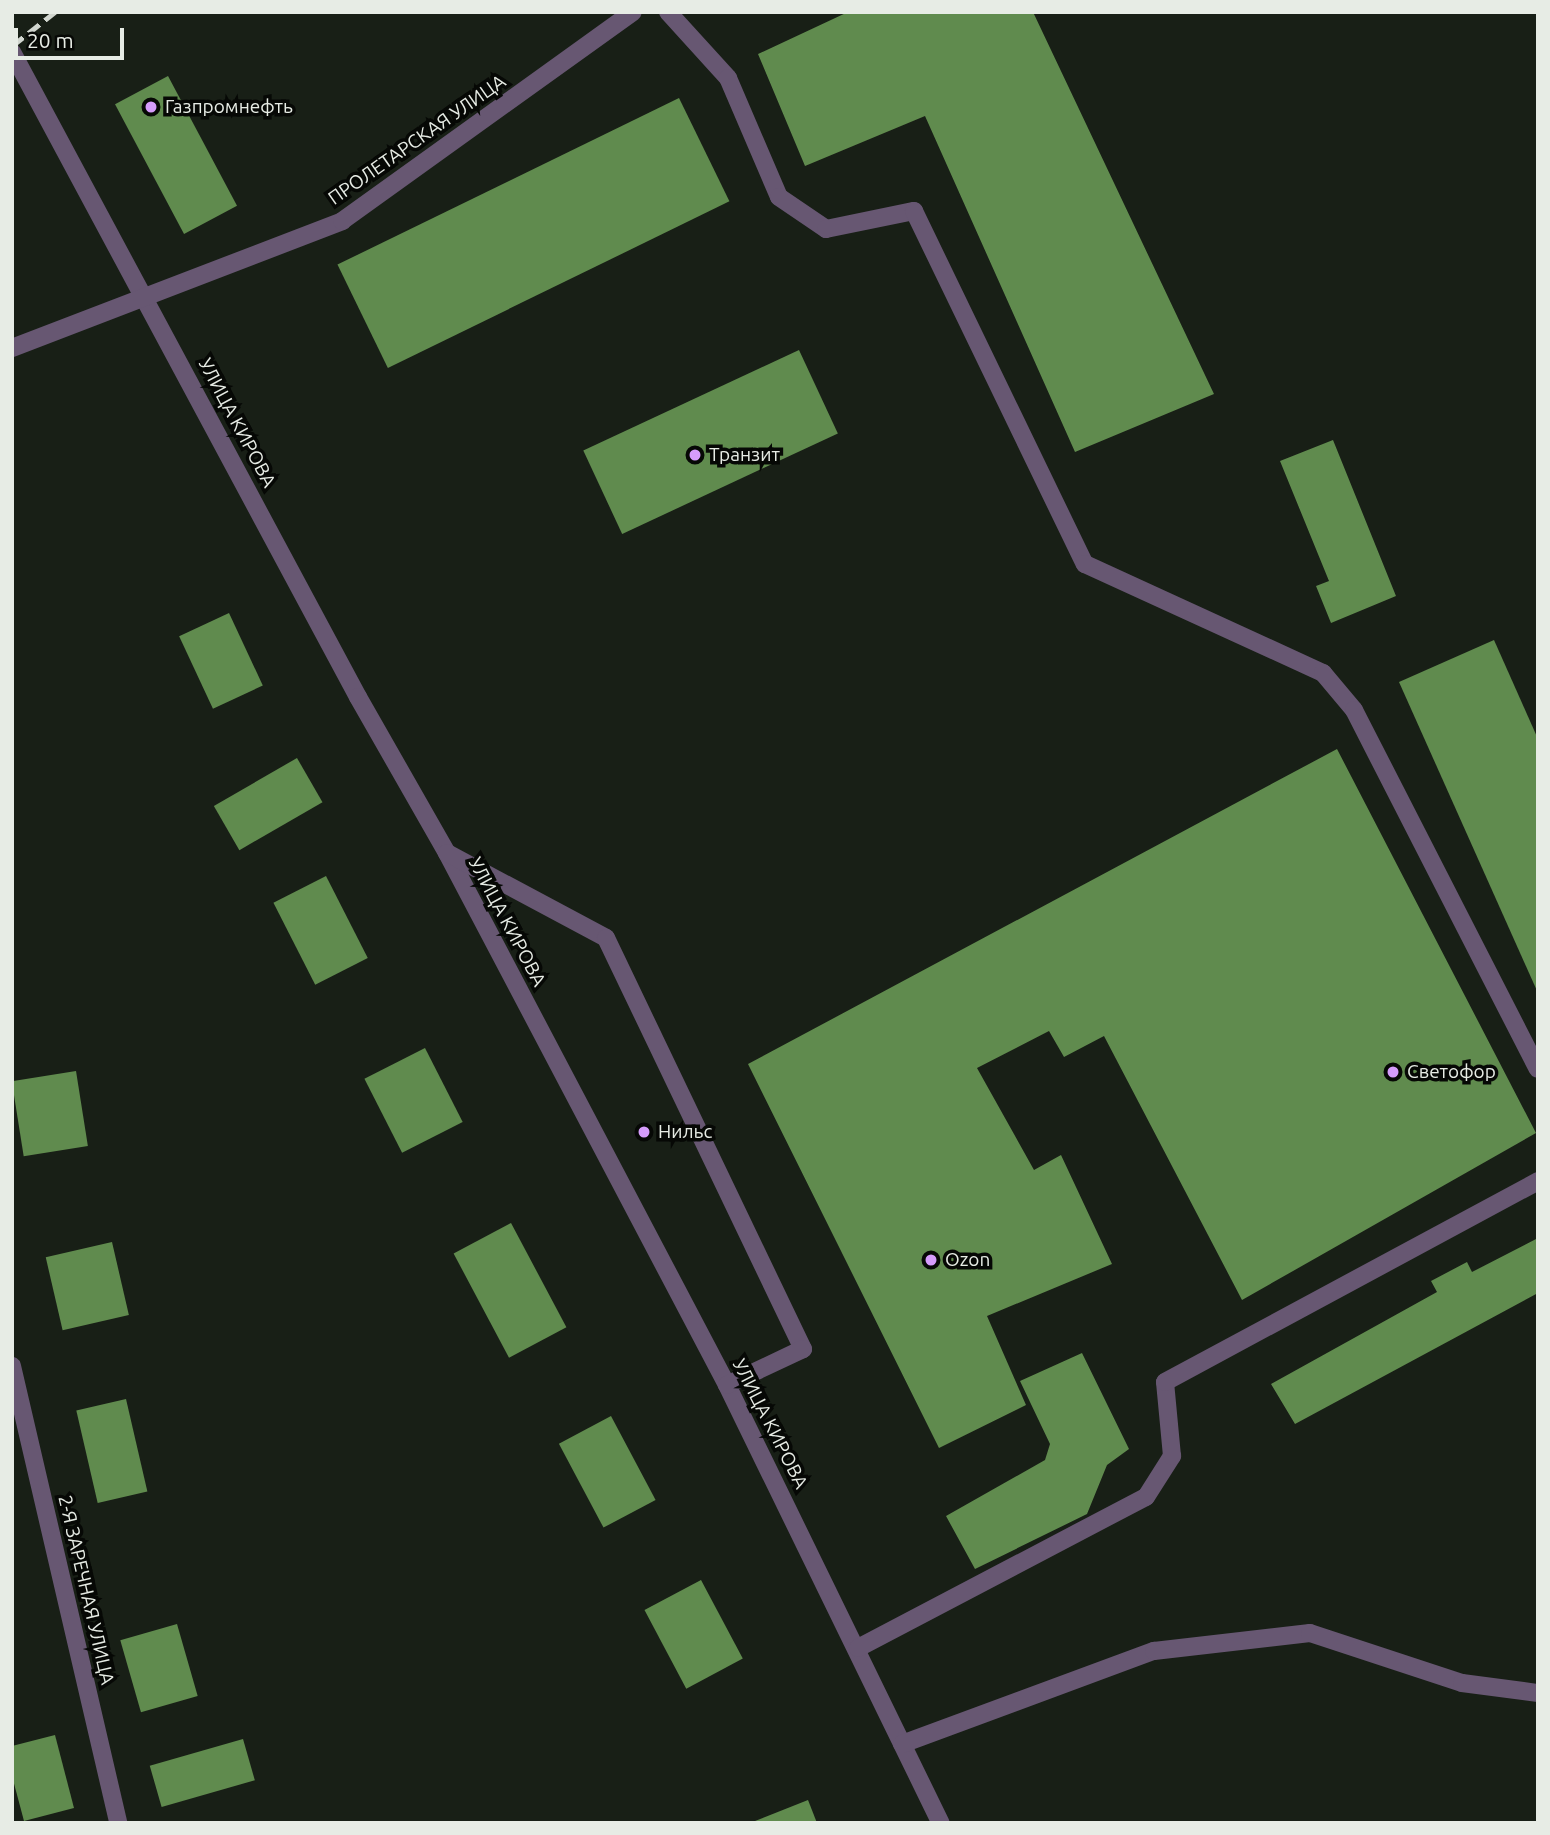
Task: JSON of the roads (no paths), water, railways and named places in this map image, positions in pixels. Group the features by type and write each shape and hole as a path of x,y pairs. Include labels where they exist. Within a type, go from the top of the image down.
{"street":[{"name":"ПРОЛЕТАРСКАЯ УЛИЦА","path":"12,348 342,220 633,12"},
{"path":"668,12 728,78 779,197 826,229 914,211 1085,564 1323,673 1331,682 1354,710 1538,1069"},
{"name":"УЛИЦА КИРОВА","path":"12,52 146,296 358,697 447,853 727,1385 858,1648 941,1823"},
{"path":"447,853 606,938 803,1349 727,1385"},
{"path":"858,1648 1146,1497 1172,1456 1165,1382 1538,1181"},
{"name":"2-Я ЗАРЕЧНАЯ УЛИЦА","path":"12,1366 118,1823"},
{"path":"902,1744 1154,1651 1310,1633 1462,1683 1538,1693"}],"railway":[{"path":"12,46 55,12"}],"place":[{"name":"Газпромнефть","path":"151,107"},
{"name":"Транзит","path":"695,455"},
{"name":"Светофор","path":"1393,1072"},
{"name":"Нильс","path":"644,1132"},
{"name":"Ozon","path":"931,1260"}]}
